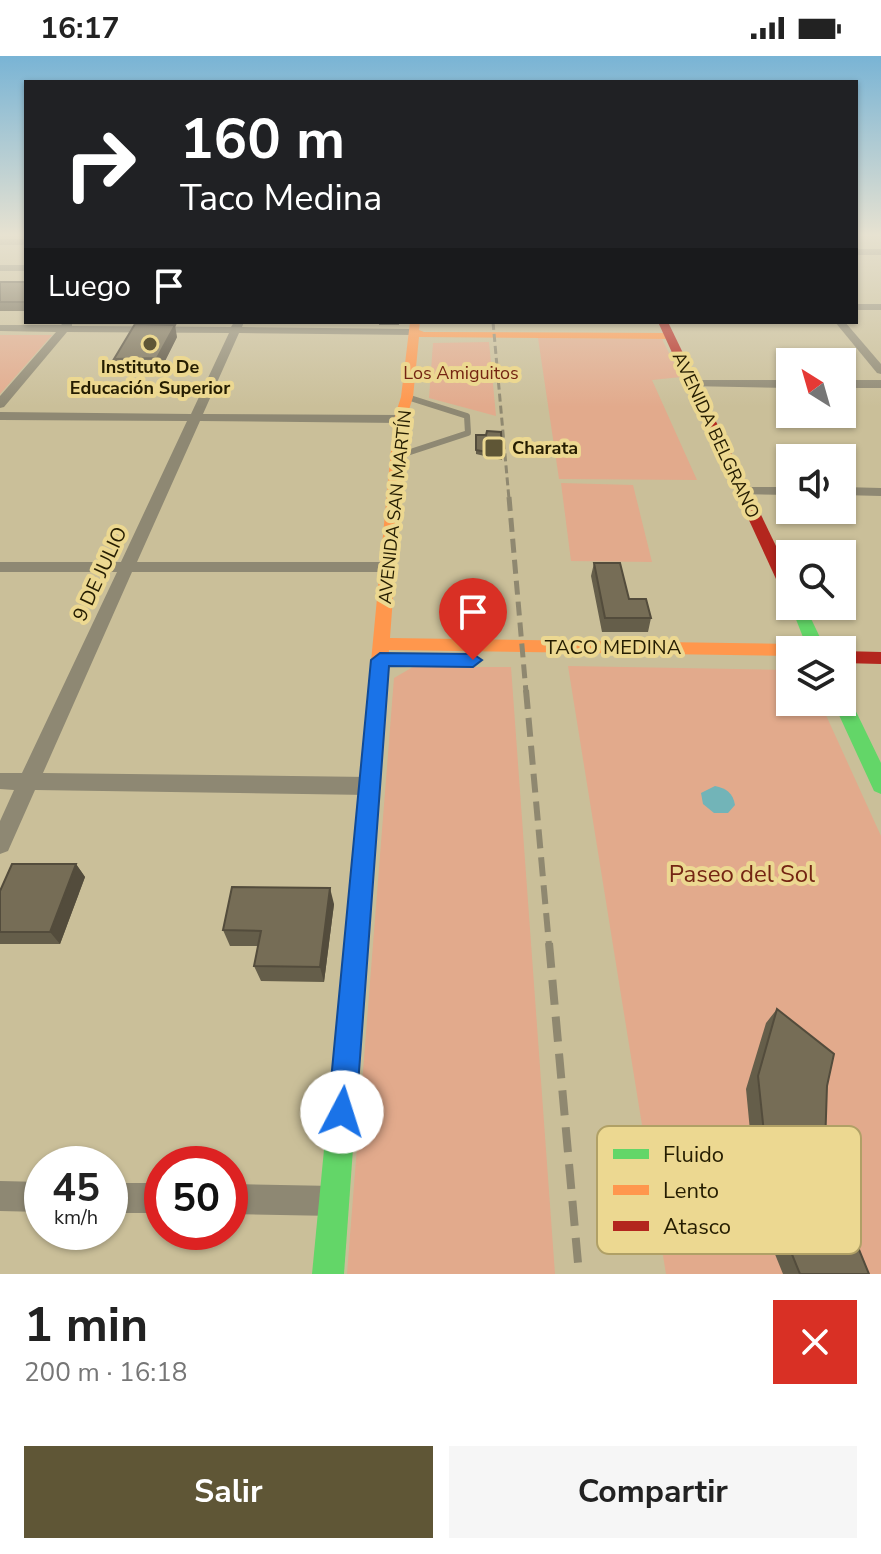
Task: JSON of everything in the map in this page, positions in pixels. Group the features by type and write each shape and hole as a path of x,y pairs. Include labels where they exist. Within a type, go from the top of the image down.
{"main road":[{"path":"415,327 423,335 666,329"},
{"name":"AVENIDA SAN MARTÍN","path":"328,1274 400,419 407,397 415,327"},
{"name":"AVENIDA BELGRANO","path":"666,329 776,563"},
{"name":"TACO MEDINA","path":"381,652 776,650"},
{"name":"TACO MEDINA","path":"381,652 776,664"},
{"path":"856,657 881,658"},
{"path":"849,716 881,785"}],"street":[{"path":"858,307 881,307"},
{"path":"842,324 881,371"},
{"path":"0,404 66,325"},
{"path":"0,328 66,325 415,327"},
{"name":"9 DE JULIO","path":"0,844 237,326"},
{"path":"692,384 776,384"},
{"path":"856,384 881,384"},
{"path":"0,416 400,419"},
{"path":"742,491 776,491"},
{"path":"856,491 881,492"},
{"path":"0,567 387,567"},
{"path":"0,781 369,786"},
{"path":"0,1196 24,1197"},
{"path":"248,1199 334,1201"}],"lane":[{"path":"398,456 468,433 467,416 407,397"}],"green space":[{"path":"0,335 52,335 0,394"},
{"path":"538,338 662,339 681,377 652,380 697,480 559,479"},
{"name":"Los Amiguitos","path":"489,342 496,416 429,398 433,343"},
{"path":"561,483 633,485 652,562 571,561"},
{"name":"Paseo del Sol","path":"568,666 776,670 776,716 826,716 881,836 881,1274 666,1274 663,1254 861,1254 861,1126 642,1126"},
{"path":"413,667 511,667 555,1274 347,1274 394,678"}],"water":[{"path":"715,786 733,797 735,805 728,813 714,813 703,804 701,793"}],"building":[{"path":"0,293 24,293 24,302 0,302"},
{"path":"135,324 175,325 157,358 114,359"},
{"path":"487,431 501,432 502,455 476,450 476,435 486,435"},
{"path":"594,563 620,563 629,599 646,599 651,618 605,618"},
{"path":"12,864 76,864 50,932 0,932 0,891"},
{"path":"232,887 330,888 320,967 254,966 261,931 223,930"},
{"path":"777,1009 834,1054 827,1086 826,1126 763,1126 758,1076"},
{"path":"792,1254 861,1254 869,1274 800,1274"}],"railway":[{"path":"493,324 509,499"},
{"path":"509,497 526,692"},
{"path":"526,690 549,945"},
{"path":"549,943 579,1274"}],"traffic: fast":[{"path":"803,620 811,636"},
{"path":"328,1274 376,704"},
{"path":"849,716 881,785"}],"traffic: slow":[{"path":"376,704 400,419 407,397 415,324"},
{"path":"415,332 423,335 669,336"},
{"path":"382,644 776,650"}],"traffic: jam":[{"path":"664,324 776,562"},
{"path":"856,657 881,658"}],"place":[{"name":"Instituto De Educación Superior","path":"150,344"},
{"name":"Charata","path":"494,448"}],"route":[{"path":"342,1112 380,660 473,660"}]}
